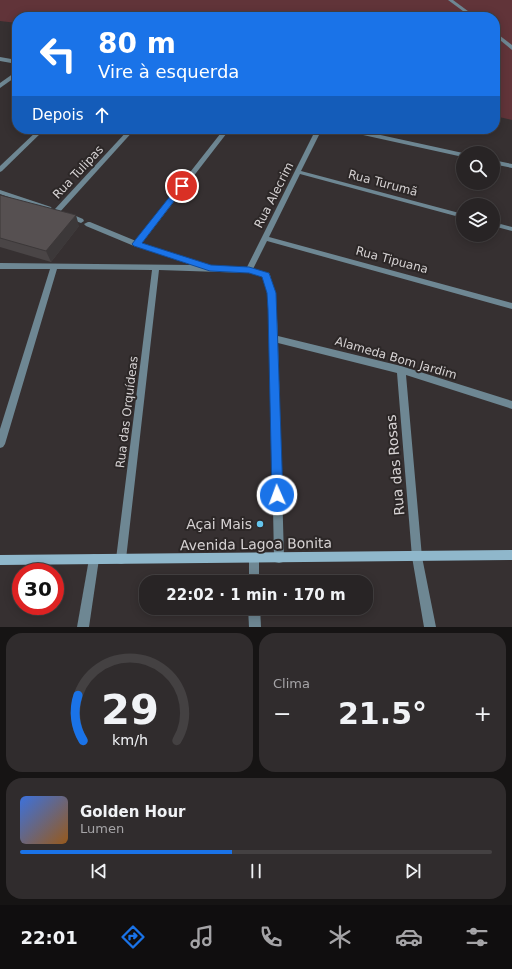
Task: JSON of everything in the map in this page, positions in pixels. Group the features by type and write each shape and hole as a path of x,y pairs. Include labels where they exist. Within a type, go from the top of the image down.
{"main road":[{"name":"Avenida Lagoa Bonita","path":"0,560 512,556"}],"street":[{"path":"450,0 467,12"},
{"path":"500,37 512,48"},
{"path":"0,59 12,61"},
{"path":"0,86 12,77"},
{"path":"0,170 37,134"},
{"name":"Rua Tulipas","path":"57,211 127,134"},
{"path":"137,244 223,134"},
{"name":"Rua Alecrim","path":"249,270 317,134"},
{"path":"368,134 456,153"},
{"path":"500,163 512,166"},
{"name":"Rua Turumã","path":"298,172 456,214"},
{"path":"0,192 57,211 137,244 210,268"},
{"path":"500,226 512,229"},
{"name":"Rua Tipuana","path":"265,238 512,306"},
{"path":"0,266 210,268 249,270 266,275 272,293 279,558"},
{"path":"0,444 54,267"},
{"name":"Rua das Orquídeas","path":"121,559 156,268"},
{"name":"Alameda Bom Jardim","path":"273,338 401,370 512,405"},
{"name":"Rua das Rosas","path":"401,370 417,557 430,627"},
{"path":"254,558 254,575"},
{"path":"83,627 94,559"},
{"path":"254,615 255,627"}],"shaded area":[{"path":"0,0 512,0 512,120 500,117 500,12 12,12 12,22 0,21"}],"building":[{"path":"0,195 76,215 46,251 0,238"}],"place":[{"name":"Açai Mais","path":"260,524"}],"route":[{"path":"182,186 137,244 210,268 249,270 266,275 272,293 277,495"}]}
